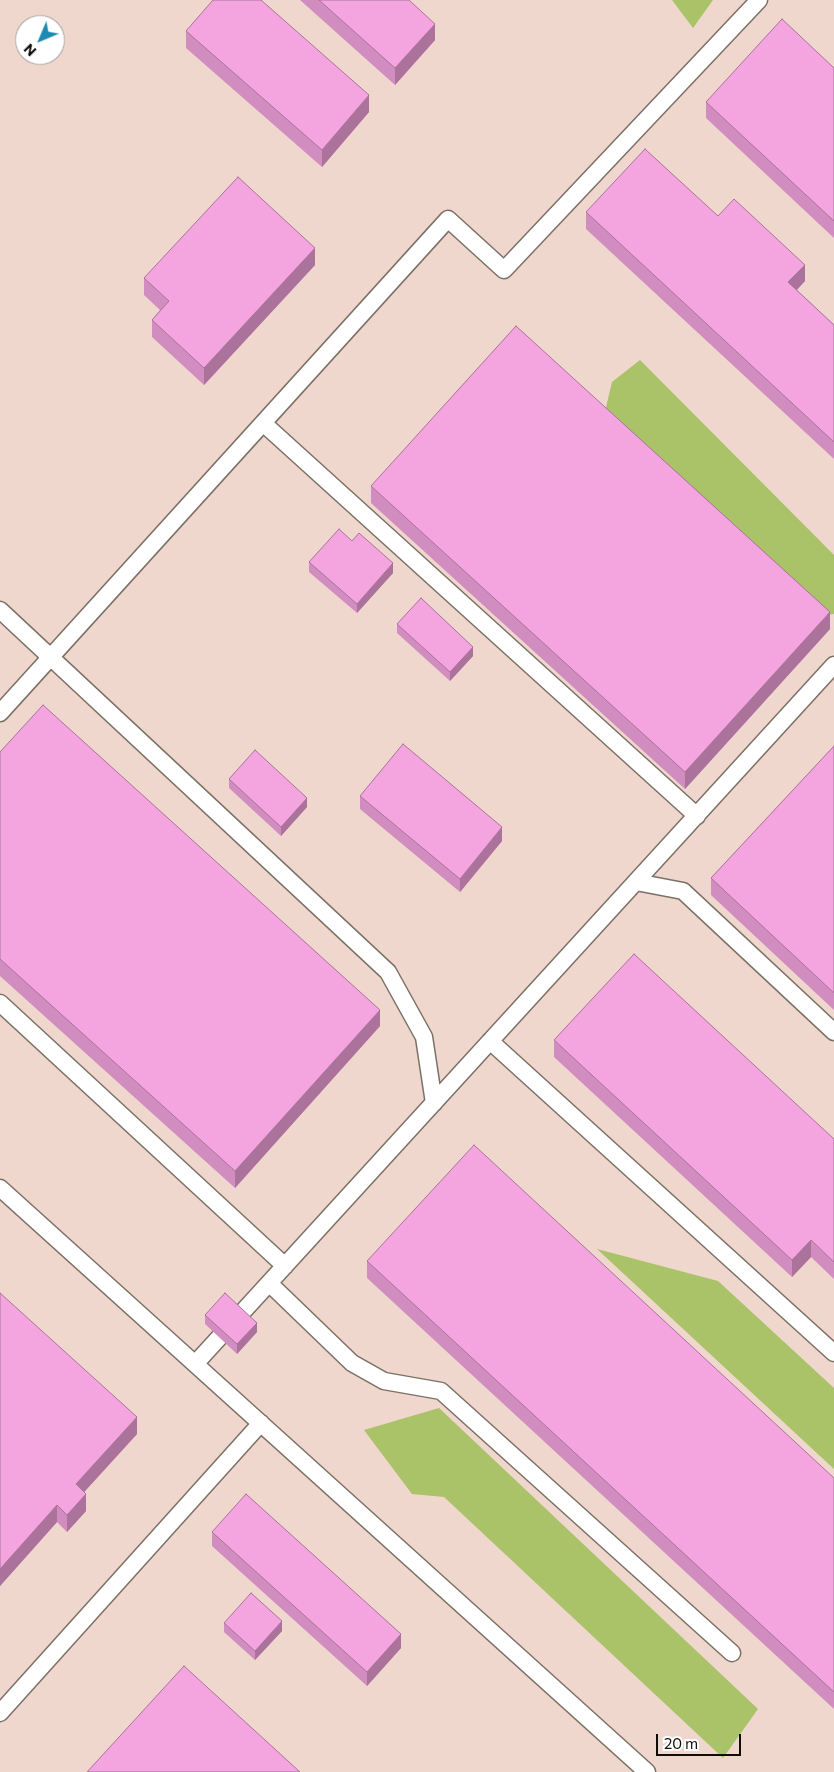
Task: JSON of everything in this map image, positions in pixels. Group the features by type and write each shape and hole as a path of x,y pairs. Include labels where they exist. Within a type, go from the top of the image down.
{"lane":[{"path":"0,713 448,219 504,270 758,0"},
{"path":"263,423 697,816"},
{"path":"0,610 388,972 424,1037 434,1103"},
{"path":"195,1364 834,665"},
{"path":"636,882 682,890 834,1032"},
{"path":"0,1003 285,1266"},
{"path":"490,1041 834,1353"},
{"path":"0,1188 647,1772"},
{"path":"269,1283 352,1363 384,1381 441,1391 732,1653"},
{"path":"0,1713 261,1423"}],"shaded area":[{"path":"0,0 834,0 834,1772 0,1772"}],"green space":[{"path":"672,0 713,0 693,28"},
{"path":"640,360 834,555 834,614 818,616 603,420 612,382"},
{"path":"597,1249 718,1281 834,1388 834,1469"},
{"path":"439,1408 758,1709 723,1758 444,1497 412,1494 364,1430"}],"building":[{"path":"213,0 261,0 369,95 322,150 186,31"},
{"path":"319,0 409,0 435,24 395,68"},
{"path":"782,19 834,68 834,221 706,102"},
{"path":"645,149 718,216 734,199 805,265 788,282 834,325 834,442 586,212"},
{"path":"238,177 315,248 204,368 152,320 169,301 144,278"},
{"path":"516,326 830,612 685,772 371,486"},
{"path":"339,529 352,541 359,533 393,563 357,604 309,562"},
{"path":"421,598 473,647 450,672 397,624"},
{"path":"43,705 380,1010 235,1171 0,959 0,752"},
{"path":"403,744 502,827 460,879 360,796"},
{"path":"834,746 834,993 711,878"},
{"path":"255,750 307,798 281,827 229,779"},
{"path":"634,954 834,1139 834,1262 811,1240 792,1260 554,1040"},
{"path":"474,1145 834,1478 834,1692 367,1261"},
{"path":"0,1293 137,1417 76,1484 86,1494 67,1515 57,1505 0,1569"},
{"path":"225,1293 257,1323 237,1344 205,1315"},
{"path":"246,1494 401,1634 367,1672 212,1532"},
{"path":"251,1593 282,1621 255,1651 224,1623"},
{"path":"184,1666 300,1772 87,1772"}]}
